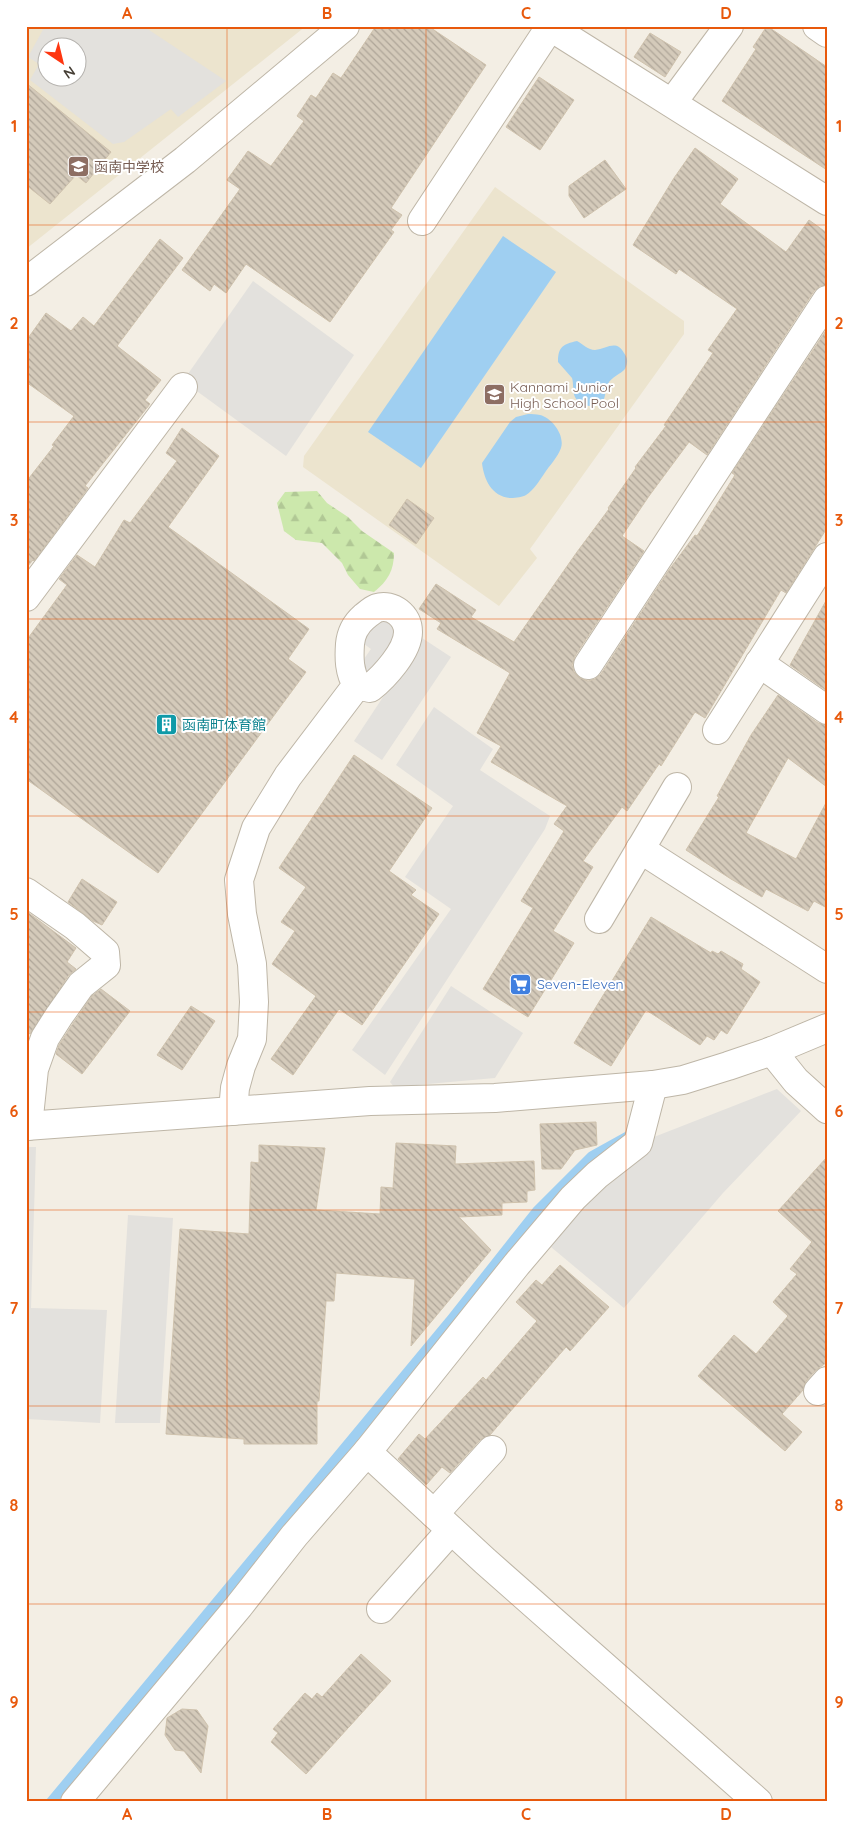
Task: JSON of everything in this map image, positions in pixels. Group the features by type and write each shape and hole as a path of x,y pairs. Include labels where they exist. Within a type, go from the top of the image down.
{"street":[{"path":"26,282 185,160 345,26"},
{"path":"672,103 729,26"},
{"path":"817,26 827,33"},
{"path":"422,221 549,27 827,201"},
{"path":"588,665 827,300"},
{"path":"26,597 183,387"},
{"path":"717,730 827,557"},
{"path":"759,663 827,710"},
{"path":"233,1110 235,1088 252,1038 254,1002 252,964 242,914 239,880 256,828 288,776 356,685"},
{"path":"599,919 677,787"},
{"path":"640,849 827,969"},
{"path":"26,892 75,926 105,952 106,965 81,985 45,1038 34,1069 27,1126 233,1110 370,1102 496,1098 653,1085 683,1080 772,1051 827,1028"},
{"path":"772,1051 796,1081 827,1109"},
{"path":"75,1802 239,1606 294,1536 367,1452 517,1264 573,1198 597,1175 638,1143 653,1085"},
{"path":"381,1609 492,1450"},
{"path":"367,1452 758,1802"}],"shaded area":[{"name":"函南中学校","path":"26,26 306,26 26,249"},
{"path":"45,26 143,26 226,81 178,117 171,109 124,142 113,144 40,88 88,88 88,38 38,38"},
{"path":"38,39 38,63 28,57"},
{"path":"38,66 38,86 30,80"},
{"name":"Kannami Junior High School Pool","path":"495,187 684,321 684,334 530,549 537,558 499,606 303,467 304,456"},
{"path":"253,281 354,355 286,456 183,381"},
{"path":"378,616 401,632 371,675 359,666 371,649 360,641"},
{"path":"422,638 451,657 382,760 354,741"},
{"path":"434,707 493,749 480,770 550,816 545,829 385,1075 352,1050 451,909 405,877 453,806 396,765"},
{"path":"451,986 523,1033 495,1078 394,1087 390,1082"},
{"path":"777,1089 801,1111 723,1193 624,1308 545,1242 577,1202 654,1137"},
{"path":"26,1147 36,1147 31,1308 107,1310 100,1423 26,1419"},
{"path":"128,1215 173,1218 160,1423 115,1423"}],"green space":[{"path":"317,491 327,503 348,517 362,531 394,553 393,565 389,575 374,592 360,589 348,575 342,563 322,543 296,540 284,531 277,503 285,492"}],"water":[{"path":"503,236 556,272 421,468 368,432"},
{"path":"577,341 592,350 618,346 627,359 625,369 611,379 604,399 593,406 577,401 574,395 572,378 558,362 562,347"},
{"path":"528,414 540,415 553,423 561,438 561,448 556,458 529,493 519,497 504,497 490,487 482,463 510,422 516,417"}],"building":[{"path":"376,26 428,26 486,65 391,208 402,215 391,230 394,232 330,322 246,264 226,293 214,284 210,291 182,270 240,189 227,180 248,151 271,166 304,121 297,116 311,95 316,98 333,73 341,78"},
{"path":"767,26 827,67 827,170 722,101 756,49 753,47"},
{"path":"650,33 681,52 665,77 634,57"},
{"path":"539,77 574,100 540,150 506,127"},
{"path":"26,83 111,152 86,183 76,175 50,204 26,185"},
{"path":"695,148 738,179 720,204 786,252 809,220 827,233 827,285 820,286 814,291 707,455 689,442 622,536 644,551 575,656 572,665 574,672 580,678 588,681 595,679 601,674 669,570 695,535 697,536 735,475 732,473 827,329 827,528 786,593 781,590 705,718 695,712 661,766 659,764 627,811 622,807 583,861 593,867 553,931 574,943 528,1017 483,989 533,908 521,901 564,831 554,824 567,806 491,762 501,746 477,733 510,673 437,629 441,623 419,609 436,584 476,610 471,617 514,642 609,509 635,467 666,426 664,425 713,353 708,350 737,309 679,269 676,274 633,245 674,178"},
{"path":"605,160 626,189 584,218 569,196 569,186"},
{"path":"160,239 183,258 117,346 161,380 145,400 150,404 85,486 88,488 34,561 26,568 26,482 74,416 26,382 26,341 46,313 71,331 83,317 94,326"},
{"name":"函南町体育館","path":"182,428 219,456 168,527 309,629 288,659 306,672 158,873 26,779 26,641 67,585 59,579 77,555 95,567 124,520 130,523 177,461 166,453"},
{"path":"407,499 434,518 416,544 389,525"},
{"path":"827,599 827,691 790,665"},
{"path":"778,695 818,723 827,725 827,787 788,758 746,833 796,859 827,801 827,908 814,901 808,911 766,889 762,897 686,850 719,797 717,796 751,735"},
{"path":"354,755 432,808 389,871 416,890 411,895 439,914 362,1025 339,1009 293,1075 271,1059 316,996 272,964 295,931 281,922 306,887 279,868"},
{"path":"82,879 117,902 102,925 93,921 68,902"},
{"path":"26,911 76,948 67,962 76,969 68,976 30,1034 26,1031"},
{"path":"651,917 711,953 712,951 718,954 721,951 743,964 741,969 760,982 727,1034 721,1030 714,1040 707,1036 700,1045 646,1010 611,1066 574,1043"},
{"path":"101,989 130,1011 82,1074 56,1054 59,1045 92,996"},
{"path":"191,1006 215,1021 182,1070 157,1055"},
{"path":"596,1122 597,1145 575,1150 561,1169 542,1169 540,1124"},
{"path":"396,1143 456,1146 455,1164 534,1161 535,1190 527,1191 527,1202 502,1203 502,1215 459,1217 491,1250 411,1346 415,1279 336,1273 334,1301 326,1301 319,1401 317,1401 317,1444 244,1444 244,1439 166,1434 180,1229 249,1234 251,1162 259,1163 259,1145 325,1148 316,1210 380,1214 381,1187 393,1188"},
{"path":"827,1157 827,1362 806,1381 803,1390 782,1414 802,1432 785,1451 698,1376 734,1335 756,1354 788,1316 773,1302 797,1274 790,1269 812,1242 778,1211"},
{"path":"560,1265 609,1307 570,1351 566,1347 490,1435 480,1440 450,1473 442,1467 426,1485 398,1459 419,1434 425,1439 483,1377 486,1380 537,1321 516,1302 536,1280 542,1285"},
{"path":"361,1654 391,1681 306,1774 271,1742 278,1733 273,1729 305,1693 312,1699 317,1693 322,1697"},
{"path":"182,1709 197,1710 208,1726 201,1773 184,1751 175,1750 165,1735 167,1718"}],"waterway":[{"path":"51,1802 450,1321 537,1211 592,1156 628,1136"}],"place":[{"name":"函南中学校","path":"78,167"},
{"name":"Kannami Junior High School Pool","path":"494,395"},
{"name":"函南町体育館","path":"166,725"},
{"name":"Seven-Eleven","path":"521,984"}]}
